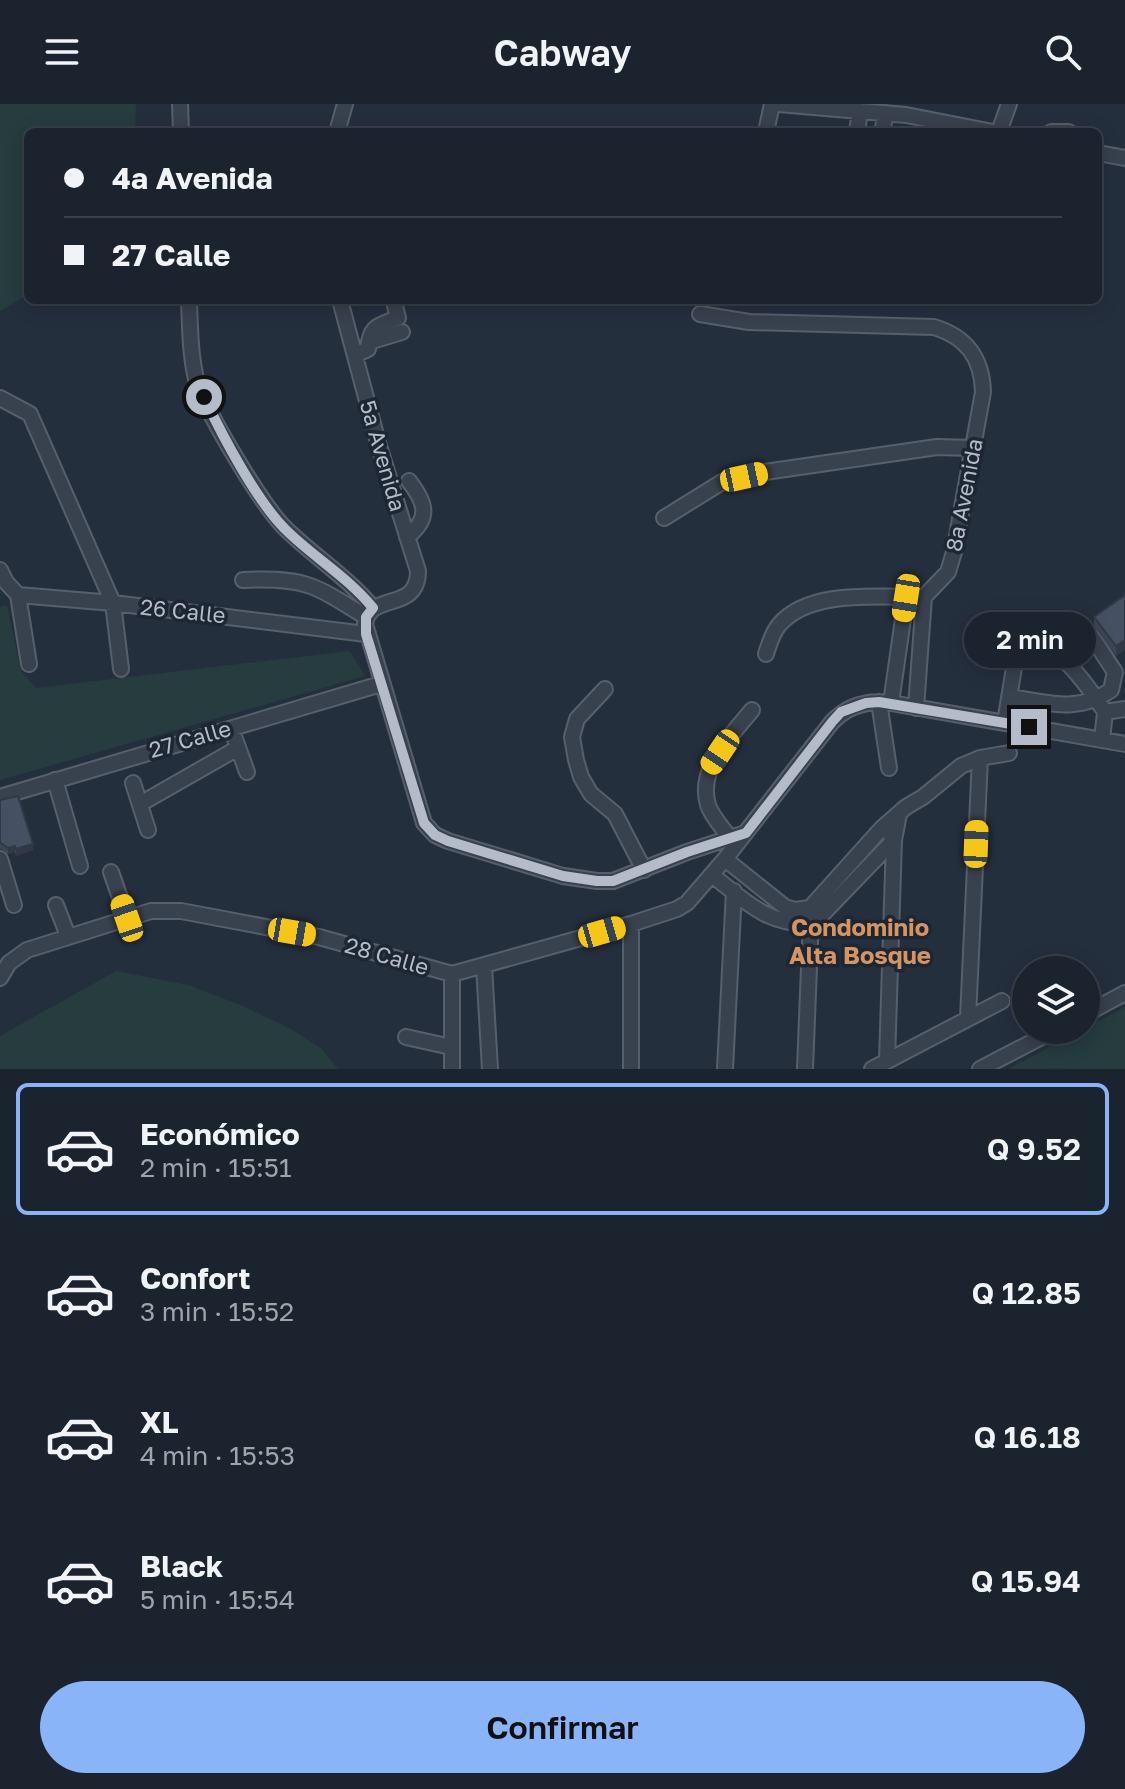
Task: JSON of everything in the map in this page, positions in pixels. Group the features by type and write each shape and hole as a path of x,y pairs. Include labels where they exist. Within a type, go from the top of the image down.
{"street":[{"path":"180,104 181,128"},
{"path":"338,128 345,104"},
{"path":"767,128 772,104"},
{"path":"779,104 886,113 928,126 949,128"},
{"path":"994,128 1009,104"},
{"path":"858,128 860,111"},
{"path":"883,128 886,113"},
{"path":"1102,154 1125,158"},
{"path":"189,304 197,382 260,496 287,531 360,593 369,612 366,634 424,823 435,835 563,876 613,881 746,833 841,712 866,703 885,702 1125,744"},
{"name":"5a Avenida","path":"341,304 379,446 418,569 418,582 410,594 369,612"},
{"name":"8a Avenida","path":"700,314 749,322 914,325 951,333 969,349 982,368 983,392 973,448 948,572 924,597"},
{"path":"355,355 368,349 368,336 376,327 399,324"},
{"path":"0,398 30,414 113,603 121,669"},
{"path":"664,518 722,482 765,472 937,447 973,448"},
{"path":"407,537 419,527 424,514 419,495 409,481"},
{"path":"3,576 18,595 29,664"},
{"path":"243,580 304,582 369,612"},
{"name":"26 Calle","path":"18,595 113,603 366,634"},
{"path":"766,654 776,627 786,618 820,603 851,597 924,597 916,708"},
{"path":"889,768 885,702 906,598"},
{"path":"1036,647 1060,628 1088,631 1115,672 1111,690 1101,706 1102,740"},
{"path":"1005,723 1016,655 1027,648 1055,651 1101,706"},
{"name":"27 Calle","path":"0,797 381,684"},
{"path":"605,689 577,719 572,737 576,760 591,794 606,804 619,821 644,870"},
{"path":"1010,697 1125,709"},
{"path":"729,837 708,805 706,787 710,767 752,710"},
{"path":"231,727 247,772"},
{"path":"140,804 238,748"},
{"path":"725,859 785,907 795,910 810,908 882,828 899,814 961,766 980,758 1009,753"},
{"path":"968,1018 980,758"},
{"path":"55,780 80,866"},
{"path":"133,783 148,830"},
{"path":"887,1061 894,840 899,814"},
{"path":"882,828 894,840"},
{"name":"28 Calle","path":"3,968 27,950 68,936 151,911 181,911 319,937 452,974 677,909 687,903 746,833"},
{"path":"812,925 894,840"},
{"path":"0,859 14,905"},
{"path":"111,872 127,918"},
{"path":"712,875 762,913 784,923 812,925"},
{"path":"725,1069 734,891"},
{"path":"56,905 68,936"},
{"path":"805,1069 812,925 810,908"},
{"path":"631,924 631,1069"},
{"path":"484,966 490,1069"},
{"path":"452,974 452,1069"},
{"path":"1100,1006 1125,993"},
{"path":"872,1069 1002,1001"},
{"path":"406,1037 451,1047"},
{"path":"980,1069 1028,1044"}],"green space":[{"path":"0,104 136,104 135,128 24,128 24,297 0,311"},
{"path":"7,605 21,671 36,688 350,651 365,676 0,780 0,607"},
{"path":"116,971 188,985 243,1006 291,1029 322,1049 338,1069 0,1069 0,1036"},
{"path":"1125,1007 1125,1069 1008,1069 1055,1044 1100,1044 1100,1020"}],"building":[{"path":"1125,595 1125,640 1116,646 1094,617"},
{"path":"18,796 33,844 16,849 15,846 8,848 0,843 0,800"}],"district":[{"name":"Condominio Alta Bosque","path":"860,942"}],"route":[{"path":"204,397 271,513 373,608 366,617 366,634 424,823 435,835 448,841 563,876 613,881 746,833 832,722 841,712 854,707 879,702 1029,727"}]}
